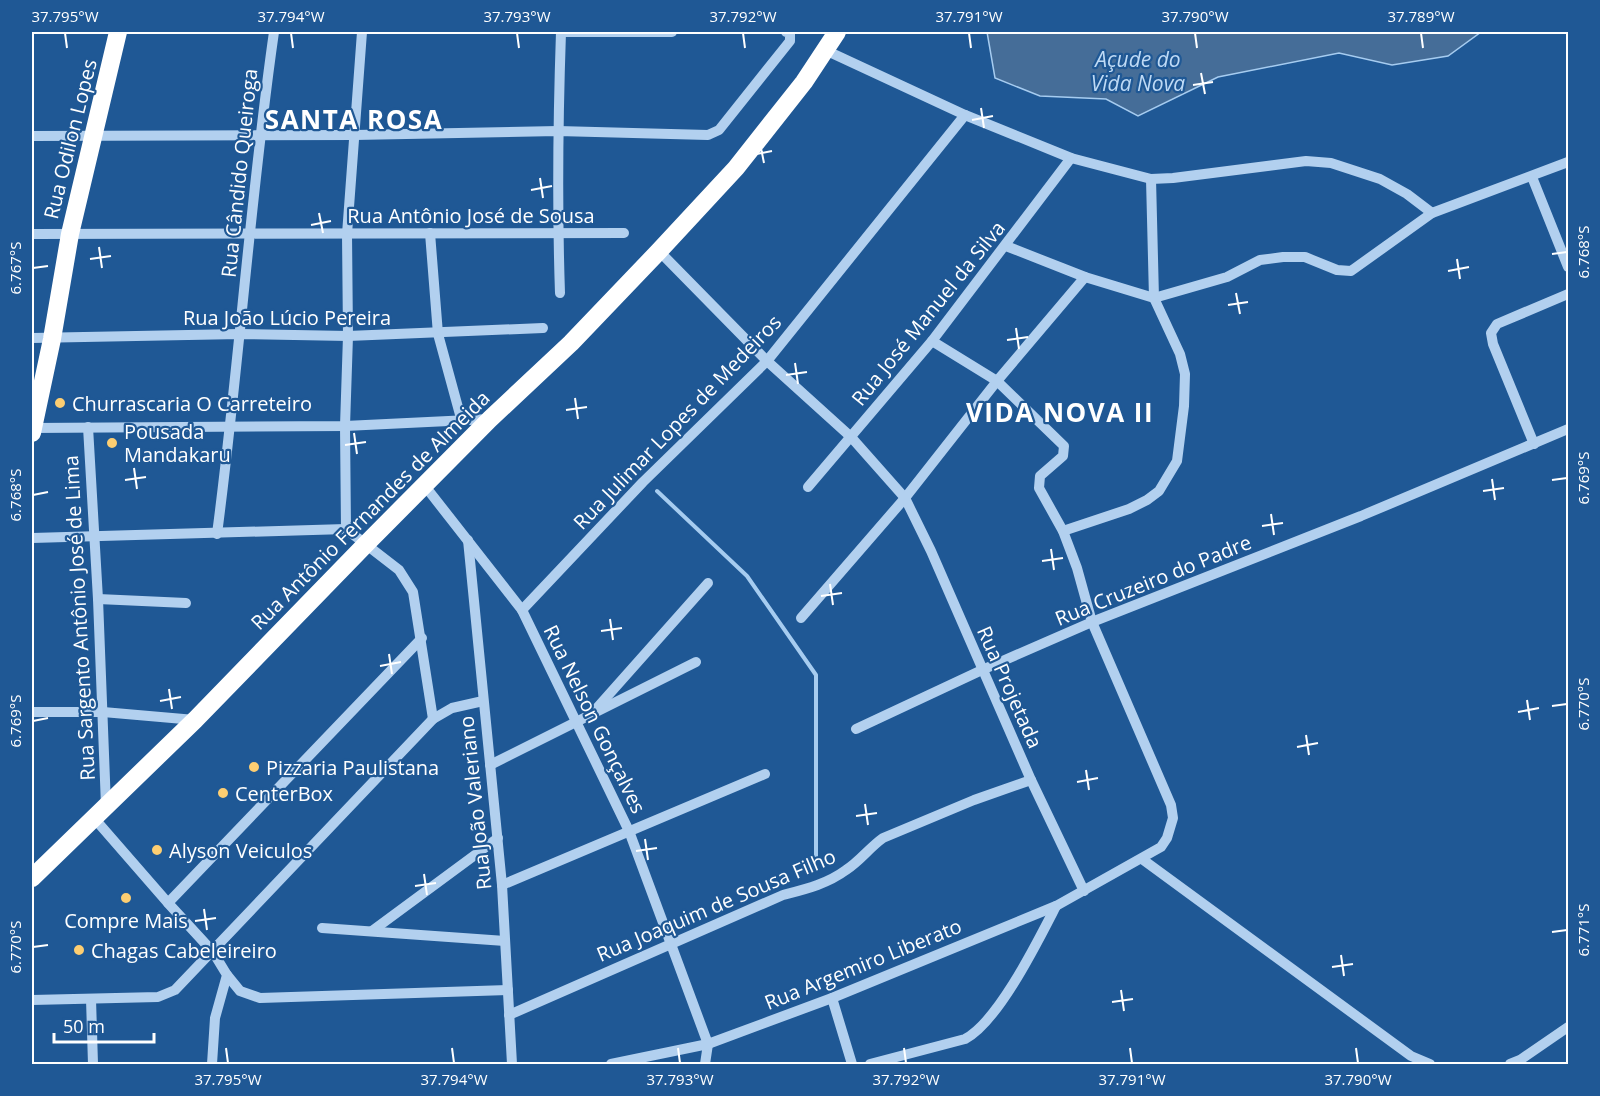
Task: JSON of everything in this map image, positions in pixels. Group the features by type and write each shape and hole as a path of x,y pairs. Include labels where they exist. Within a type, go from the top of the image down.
{"highway":[{"name":"Rua Odilon Lopes","path":"32,429 52,339 70,234 118,32"},
{"name":"Rua Antônio Fernandes de Almeida","path":"32,878 39,866 100,812 195,720 367,543 490,419 571,343 659,251 736,168 804,82 837,32"}],"street":[{"name":"Rua Cândido Queiroga","path":"217,534 231,425 259,136 274,32"},
{"path":"32,538 346,529 347,234 362,32"},
{"path":"560,293 558,131 561,32 672,32"},
{"path":"32,136 259,136 558,131 708,135 719,130 790,40 790,33 786,32"},
{"path":"825,50 965,115 1071,158 1151,179 1305,161 1330,163 1380,179 1407,194 1432,213"},
{"name":"Rua Julimar Lopes de Medeiros","path":"522,610 643,482 767,361 965,115"},
{"name":"Rua José Manuel da Silva","path":"808,487 932,341 1071,158"},
{"path":"1006,246 1085,277 1154,298 1227,277 1260,260 1305,257 1337,270 1351,271 1432,213 1569,162"},
{"path":"1532,177 1569,267"},
{"path":"1063,531 1129,509 1147,500 1159,491 1177,461 1184,406 1185,374 1180,354 1154,298 1151,179"},
{"path":"430,233 438,334 462,422"},
{"name":"Rua Antônio José de Sousa","path":"32,234 624,233"},
{"name":"Rua Projetada","path":"659,251 767,361 851,437 905,498 931,551 1031,780 1083,891"},
{"path":"801,618 905,498 997,381 1085,277"},
{"path":"1534,444 1493,344 1491,333 1497,324 1569,294"},
{"name":"Rua João Lúcio Pereira","path":"32,338 240,334 348,336 543,328"},
{"path":"932,341 997,381"},
{"name":"Rua Argemiro Liberato","path":"611,1065 708,1044 832,998 1056,906 1142,859 1161,847 1167,838 1173,818 1171,805 1092,622 1077,568 1063,531 1039,488 1040,476 1063,456 1064,446 997,381"},
{"path":"32,429 231,425 345,426 490,419"},
{"name":"Rua Sargento Antônio José de Lima","path":"88,427 103,712 100,812"},
{"name":"Rua Cruzeiro do Padre","path":"856,729 1092,622 1361,516 1569,429"},
{"name":"Rua Nelson Gonçalves","path":"425,486 522,610 629,831 708,1044 705,1065"},
{"name":"Rua João Valeriano","path":"346,529 399,570 413,592 422,638 432,719"},
{"name":"Rua João Valeriano","path":"468,539 502,885 512,1065"},
{"path":"592,713 708,583"},
{"path":"98,599 186,603"},
{"path":"168,903 422,638"},
{"path":"490,765 696,662"},
{"path":"32,1000 158,997 175,990 432,719 452,708 483,701"},
{"path":"32,712 103,712 195,720"},
{"path":"502,885 765,774"},
{"name":"Rua Joaquim de Sousa Filho","path":"509,1015 783,895 822,884 847,869 871,846 892,834 974,800 1031,780"},
{"path":"100,812 168,903 213,952 240,991 260,998 508,990"},
{"path":"372,931 498,838"},
{"path":"1142,859 1411,1056 1430,1065"},
{"path":"870,1065 974,1035 1003,998 1028,960 1056,906"},
{"path":"322,928 505,941"},
{"path":"212,1065 215,1018 227,975"},
{"path":"832,998 852,1065"},
{"path":"91,999 93,1065"},
{"path":"1510,1065 1569,1027"}],"water":[{"name":"Açude do Vida Nova","path":"987,32 1481,32 1448,56 1392,65 1339,53 1218,77 1138,116 1106,99 1040,96 995,78"}],"waterway":[{"path":"657,491 747,576 816,675 816,860"}],"place":[{"name":"Churrascaria O Carreteiro","path":"60,403"},
{"name":"Pousada Mandakaru","path":"112,443"},
{"name":"Pizzaria Paulistana","path":"254,767"},
{"name":"CenterBox","path":"223,793"},
{"name":"Alyson Veiculos","path":"157,850"},
{"name":"Compre Mais","path":"126,898"},
{"name":"Chagas Cabeleireiro","path":"79,950"}],"district":[{"name":"SANTA ROSA","path":"354,119"},
{"name":"VIDA NOVA II","path":"1060,412"}]}
